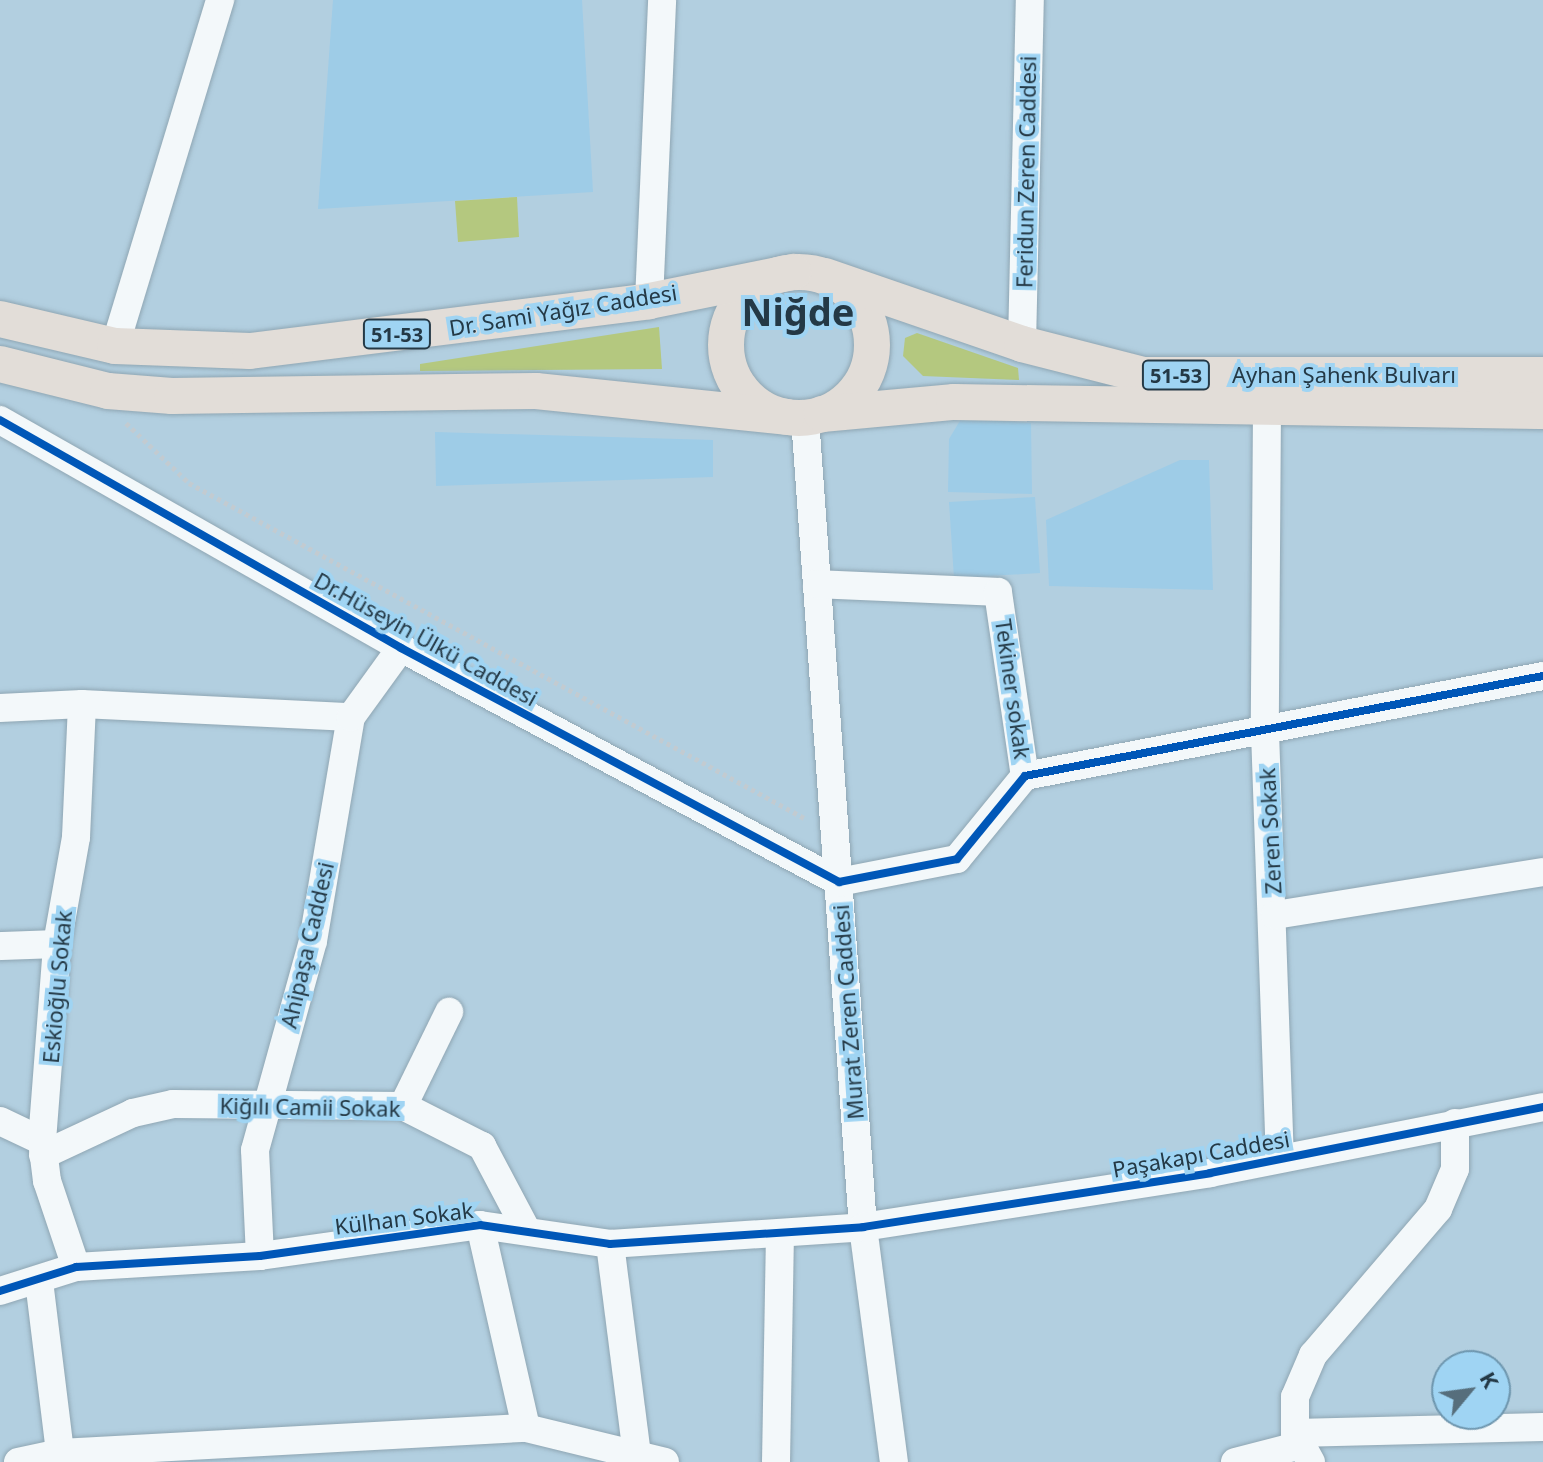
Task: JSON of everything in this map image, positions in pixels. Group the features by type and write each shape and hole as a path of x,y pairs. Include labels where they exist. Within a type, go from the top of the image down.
{"main road":[{"name":"Dr. Sami Yağız Caddesi","path":"0,319 115,346 250,351 649,301 809,274"},
{"name":"Ayhan Şahenk Bulvarı","path":"809,274 1022,344 1144,375 1543,375"},
{"path":"809,274 861,307 871,353 851,396 805,416 741,390 725,339 748,291 809,274"},
{"name":"51-53","path":"0,364 108,391 536,391 805,416"},
{"name":"Ayhan Şahenk Bulvarı","path":"805,416 954,402 1543,411"}],"street":[{"path":"115,346 220,0"},
{"path":"649,301 662,0"},
{"name":"Feridun Zeren Caddesi","path":"1022,344 1030,0"},
{"name":"Zeren Sokak","path":"1267,407 1265,732 1275,915 1280,1158"},
{"name":"Murat Zeren Caddesi","path":"805,416 863,1227 894,1462"},
{"name":"Dr.Hüseyin Ülkü Caddesi","path":"0,420 401,648 839,882"},
{"name":"Tekiner sokak","path":"817,584 998,592 1025,776"},
{"name":"Ahipaşa Caddesi","path":"260,1256 255,1150 264,1106 313,941 351,717 401,648"},
{"path":"839,882 957,859 1025,776 1543,676"},
{"path":"0,708 82,704 351,717"},
{"name":"Eskioğlu Sokak","path":"76,1267 42,1148 57,944 76,837 82,704"},
{"path":"1275,915 1543,872"},
{"path":"0,946 57,944"},
{"path":"403,1106 449,1012"},
{"name":"Kiğılı Camii Sokak","path":"42,1148 133,1113 173,1104 403,1106 482,1146 527,1231"},
{"name":"Paşakapı Caddesi","path":"863,1227 1280,1158 1543,1107"},
{"path":"0,1121 42,1148"},
{"path":"1302,1447 1295,1397 1313,1355 1438,1209 1455,1169 1455,1123"},
{"path":"480,1225 526,1428"},
{"name":"Külhan Sokak","path":"0,1291 76,1267 260,1256 480,1225 610,1244 780,1235 863,1227"},
{"path":"776,1462 780,1235"},
{"path":"610,1244 637,1455"},
{"path":"39,1281 60,1453"},
{"path":"1235,1462 1302,1447 1543,1427"},
{"path":"18,1462 60,1453 526,1428 665,1462"}],"shaded area":[{"path":"333,0 582,0 593,192 318,209"},
{"path":"961,419 1031,423 1032,494 948,492 949,439"},
{"path":"435,432 713,440 713,477 436,486"},
{"path":"1180,460 1209,460 1213,590 1049,586 1046,520"},
{"path":"1035,497 1040,573 954,578 949,502"}],"green space":[{"path":"517,197 519,237 458,242 455,201"},
{"path":"659,327 662,369 420,371 420,364"},
{"path":"917,333 1018,368 1019,380 923,376 903,356 905,338"}],"cycle path":[{"path":"0,420 401,648 839,882 957,859 1025,776 1543,676"},
{"path":"0,1291 76,1267 260,1256 480,1225 610,1244 863,1227 1210,1173 1543,1107"}],"district":[{"name":"Niğde","path":"798,312"}]}
